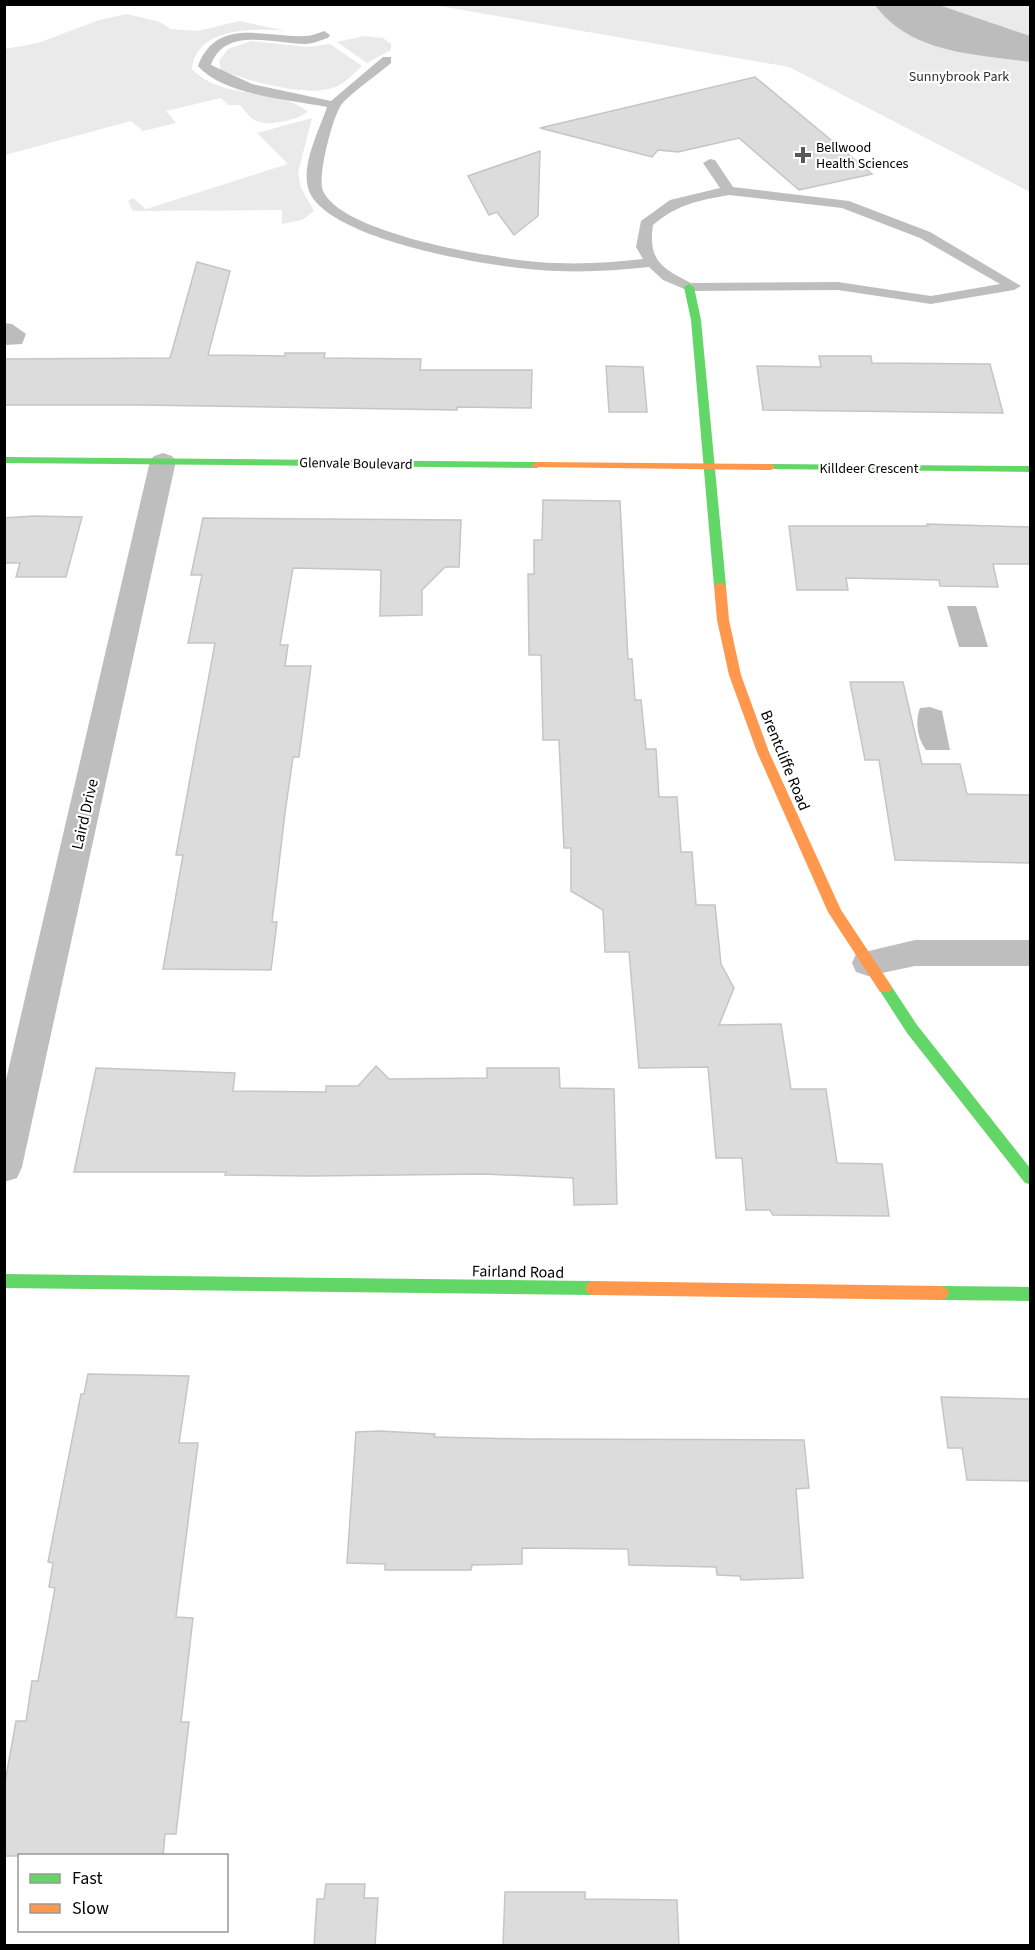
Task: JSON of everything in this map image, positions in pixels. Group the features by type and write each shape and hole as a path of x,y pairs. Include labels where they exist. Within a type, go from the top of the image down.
{"street":[{"name":"Brentcliffe Road","path":"689,286 696,320 723,620 735,675 798,833 835,912 912,1029 1030,1178"},
{"name":"Glenvale Boulevard","path":"4,460 708,467"},
{"name":"Laird Drive","path":"4,1167 163,461"},
{"name":"Killdeer Crescent","path":"708,467 1030,469"},
{"path":"868,963 915,953 1030,952"},
{"name":"Fairland Road","path":"4,1281 1030,1294"}],"lane":[{"path":"324,35 309,40 258,35 234,39 209,51 204,66 213,74 234,82 334,105"},
{"path":"387,60 334,105 312,172 316,191 335,214 395,238 432,249 526,264 597,267 652,262"},
{"path":"710,163 729,191"},
{"path":"1014,286 925,235 844,204 729,191 682,199 665,207 646,224 643,247 652,262 668,277 689,286 838,286 931,300 1014,286 1030,286"}],"green space":[{"name":"Sunnybrook Park","path":"434,5 1030,5 1030,192 789,67"},
{"path":"127,14 160,22 171,29 198,31 239,21 287,31 244,31 215,38 204,45 196,55 192,69 204,79 218,85 282,100 308,112 289,120 273,123 259,122 240,105 228,105 221,98 166,111 176,123 143,131 131,121 5,155 5,49 38,43 99,20"},
{"path":"364,36 383,38 391,44 391,50 367,63 337,42"},
{"path":"251,41 308,47 330,44 362,66 348,79 332,88 307,91 246,79 221,70 219,61 228,49"},
{"path":"312,118 298,173 301,188 314,211 302,220 282,224 282,210 133,211 128,201 133,198 146,209 288,164 257,133"}],"shaded area":[{"path":"875,5 939,5 1030,36 1030,62 946,49 926,42 890,21"},
{"path":"4,323 12,324 26,334 22,344 5,345"},
{"path":"947,606 976,606 988,647 959,647"},
{"path":"930,707 942,711 950,750 926,750 921,740 918,713 920,708"}],"building":[{"name":"Bellwood Health Sciences","path":"755,77 872,174 799,190 739,138 678,152 658,150 652,157 540,128"},
{"path":"540,151 538,216 514,235 497,212 489,215 468,176"},
{"path":"197,262 230,271 208,355 285,356 285,353 325,353 324,358 421,359 420,370 532,370 531,408 457,407 457,410 4,405 4,359 170,358"},
{"path":"819,356 871,356 872,363 990,364 1003,413 763,410 757,366 821,367"},
{"path":"606,366 643,367 647,412 609,412"},
{"path":"543,500 620,501 628,659 632,659 635,700 641,700 646,749 656,749 659,797 677,797 681,852 692,852 696,905 715,905 721,964 734,988 719,1025 781,1024 791,1089 826,1089 837,1163 882,1164 889,1216 773,1215 770,1210 746,1210 742,1158 716,1158 708,1067 639,1068 629,952 605,952 603,910 571,891 571,848 564,848 559,740 543,740 541,655 529,655 528,574 534,574 534,540 542,540"},
{"path":"82,517 66,577 16,577 20,563 4,563 4,518"},
{"path":"203,518 461,520 459,567 445,567 422,590 422,615 380,616 381,570 293,568 280,645 288,645 285,666 311,666 299,757 293,757 285,813 272,922 277,922 271,970 163,969 183,855 176,855 215,643 188,643 202,575 191,575"},
{"path":"927,524 1030,527 1030,564 993,564 998,587 940,586 939,580 846,578 848,590 797,590 789,526 928,526"},
{"path":"850,682 903,682 922,764 960,764 967,794 1030,795 1030,863 895,860 879,760 865,760"},
{"path":"376,1066 389,1079 487,1078 487,1068 559,1068 560,1088 614,1089 617,1204 574,1205 573,1178 484,1174 310,1176 225,1175 226,1172 74,1172 96,1068 235,1073 233,1091 326,1092 326,1086 358,1086"},
{"path":"88,1374 189,1376 179,1443 198,1443 176,1617 193,1618 181,1722 189,1722 176,1834 165,1834 163,1854 18,1854 18,1856 4,1856 4,1788 16,1721 26,1721 32,1681 38,1681 55,1588 49,1587 53,1563 48,1562 81,1394 84,1394"},
{"path":"941,1397 1030,1399 1030,1481 967,1480 962,1448 948,1448"},
{"path":"356,1432 435,1434 434,1437 527,1439 804,1440 809,1488 796,1489 803,1578 741,1580 740,1576 717,1575 716,1567 629,1565 628,1549 522,1548 522,1564 472,1565 471,1570 385,1570 385,1564 347,1563"},
{"path":"326,1884 365,1884 364,1898 378,1898 375,1946 314,1946 317,1899 324,1899"},
{"path":"505,1892 585,1892 585,1899 677,1900 679,1946 503,1946"}],"traffic: fast":[{"path":"689,287 696,320 720,586"},
{"path":"4,460 537,465"},
{"path":"771,467 1030,469"},
{"path":"885,988 912,1029 1030,1178"},
{"path":"4,1281 593,1288"},
{"path":"941,1293 1030,1294"}],"traffic: slow":[{"path":"537,465 771,467"},
{"path":"720,586 723,620 735,675 763,752 835,912 885,988"},
{"path":"593,1288 941,1293"}],"place":[{"name":"Bellwood Health Sciences","path":"803,155"}]}
